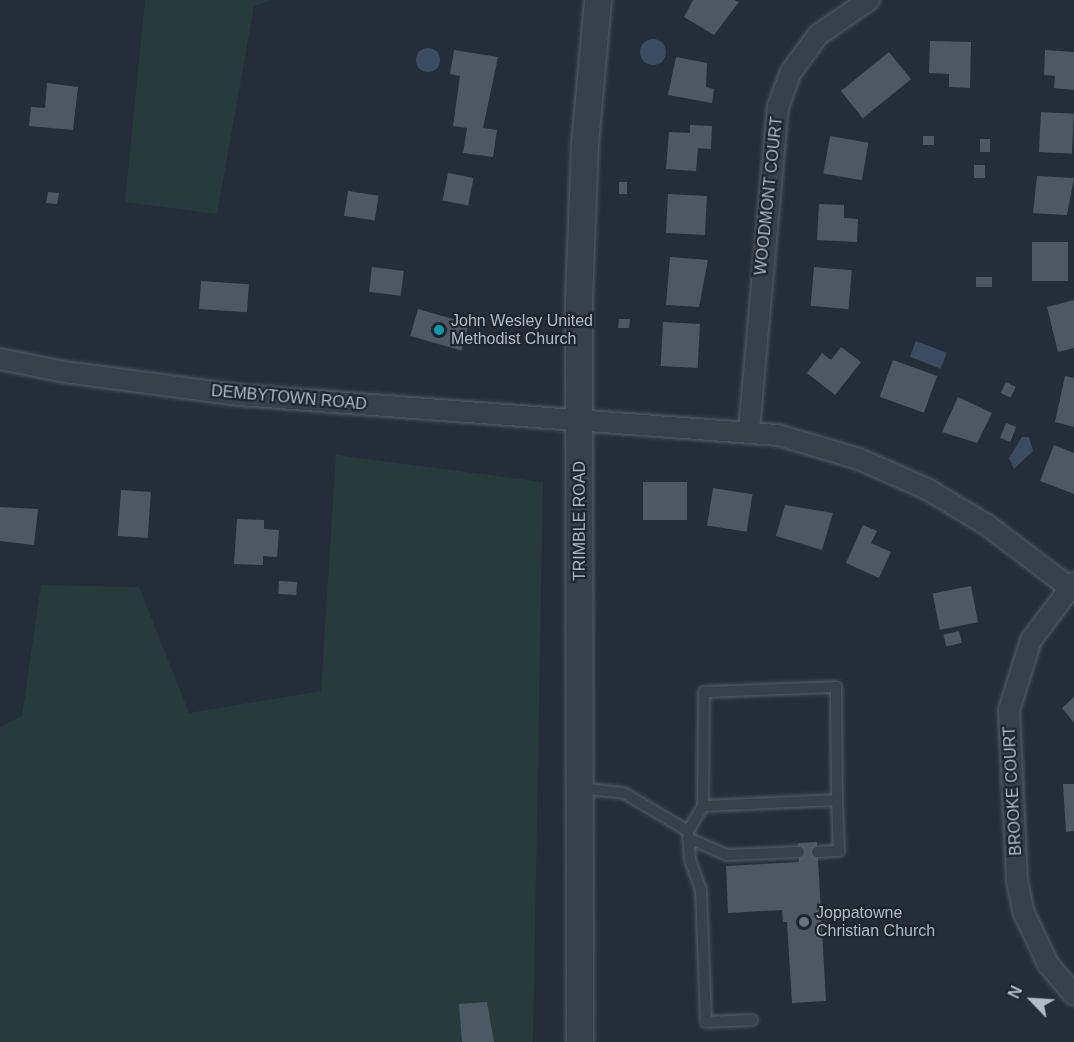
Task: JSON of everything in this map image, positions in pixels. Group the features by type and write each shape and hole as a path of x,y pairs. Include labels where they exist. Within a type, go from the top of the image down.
{"street":[{"name":"TRIMBLE ROAD","path":"580,1042 580,422 585,144 598,0"},
{"name":"WOODMONT COURT","path":"749,430 778,107 791,72 818,35 869,0"},
{"name":"DEMBYTOWN ROAD","path":"0,358 65,372 238,395 580,422 749,430 836,451 927,489 987,525 1073,587"},
{"name":"BROOKE COURT","path":"1073,587 1031,640 1009,710 1017,881 1024,913 1048,964 1074,995"}],"lane":[{"path":"752,1020 706,1022 701,890 688,834 703,806 704,692 836,687 839,851 817,852"},
{"path":"580,788 624,793 688,834 727,855 799,852"},
{"path":"703,806 837,800"}],"green space":[{"path":"145,0 270,0 254,6 217,214 125,202"},
{"path":"336,455 543,482 533,1042 0,1042 0,727 22,716 41,585 139,587 189,713 321,691"}],"water":[{"path":"653,39 662,43 666,52 662,61 653,65 644,61 640,52 644,43"},
{"path":"428,48 437,51 440,60 437,69 428,72 419,69 416,60 419,51"},
{"path":"916,341 947,353 941,369 910,357"},
{"path":"1022,437 1029,437 1033,451 1014,469 1009,458"}],"building":[{"path":"693,0 739,2 714,35 684,17"},
{"path":"930,41 971,42 970,88 949,87 949,74 929,73"},
{"path":"454,50 498,57 483,128 497,130 493,157 463,153 467,128 453,126 460,76 450,74"},
{"path":"1045,50 1074,52 1074,90 1054,88 1055,76 1044,75"},
{"path":"889,52 911,79 863,118 841,91"},
{"path":"676,57 707,63 706,87 714,89 712,103 668,95"},
{"path":"47,83 78,87 73,130 29,126 31,107 45,108"},
{"path":"1041,112 1074,114 1072,154 1039,152"},
{"path":"690,125 712,126 711,149 698,148 696,171 666,169 669,132 690,133"},
{"path":"830,136 868,143 862,180 823,173"},
{"path":"923,136 934,136 934,145 923,145"},
{"path":"980,139 990,139 990,152 980,152"},
{"path":"974,165 985,165 985,178 974,178"},
{"path":"448,173 474,178 468,205 443,200"},
{"path":"1037,176 1074,178 1067,215 1033,213"},
{"path":"619,182 627,182 627,194 619,194"},
{"path":"348,191 379,196 375,221 344,216"},
{"path":"48,192 59,193 57,204 46,203"},
{"path":"668,194 707,196 705,235 666,233"},
{"path":"819,204 844,205 844,218 858,219 857,242 817,240"},
{"path":"1032,242 1068,242 1068,281 1032,281"},
{"path":"670,257 708,260 699,307 666,305"},
{"path":"372,267 404,271 401,296 369,292"},
{"path":"814,267 852,270 848,309 811,306"},
{"path":"976,277 992,277 992,287 976,287"},
{"path":"201,281 249,284 247,312 199,309"},
{"path":"1074,300 1074,348 1058,352 1047,307"},
{"name":"John Wesley United Methodist Church","path":"418,309 469,324 461,351 410,336"},
{"path":"619,319 630,319 629,328 618,328"},
{"path":"663,322 700,324 698,368 661,366"},
{"path":"841,347 861,362 835,395 807,373 822,353 831,360"},
{"path":"893,360 937,376 924,413 880,397"},
{"path":"1065,376 1074,378 1074,427 1055,422"},
{"path":"1006,382 1016,387 1010,398 1001,393"},
{"path":"958,397 992,413 977,443 942,432"},
{"path":"1006,423 1016,427 1010,442 1000,438"},
{"path":"1054,445 1074,453 1074,494 1040,481"},
{"path":"643,482 687,482 687,520 643,520"},
{"path":"713,488 753,494 747,532 707,526"},
{"path":"121,490 151,492 148,538 118,536"},
{"path":"785,505 833,513 822,550 776,536"},
{"path":"0,507 38,509 34,545 0,541"},
{"path":"237,519 264,520 264,529 279,530 277,557 263,556 263,565 234,564"},
{"path":"863,525 877,531 871,543 891,552 879,578 846,563"},
{"path":"279,581 297,582 296,595 278,594"},
{"path":"971,586 978,622 940,630 933,593"},
{"path":"959,631 962,643 946,647 943,635"},
{"path":"1074,697 1074,723 1062,708"},
{"path":"1063,784 1074,784 1074,831 1066,832"},
{"name":"Joppatowne Christian Church","path":"817,842 826,1001 792,1003 787,922 783,922 782,910 728,913 726,866 799,862 798,843"},
{"path":"487,1002 494,1042 462,1042 459,1004"}],"place":[{"name":"John Wesley United Methodist Church","path":"439,330"},
{"name":"Joppatowne Christian Church","path":"804,922"}]}
